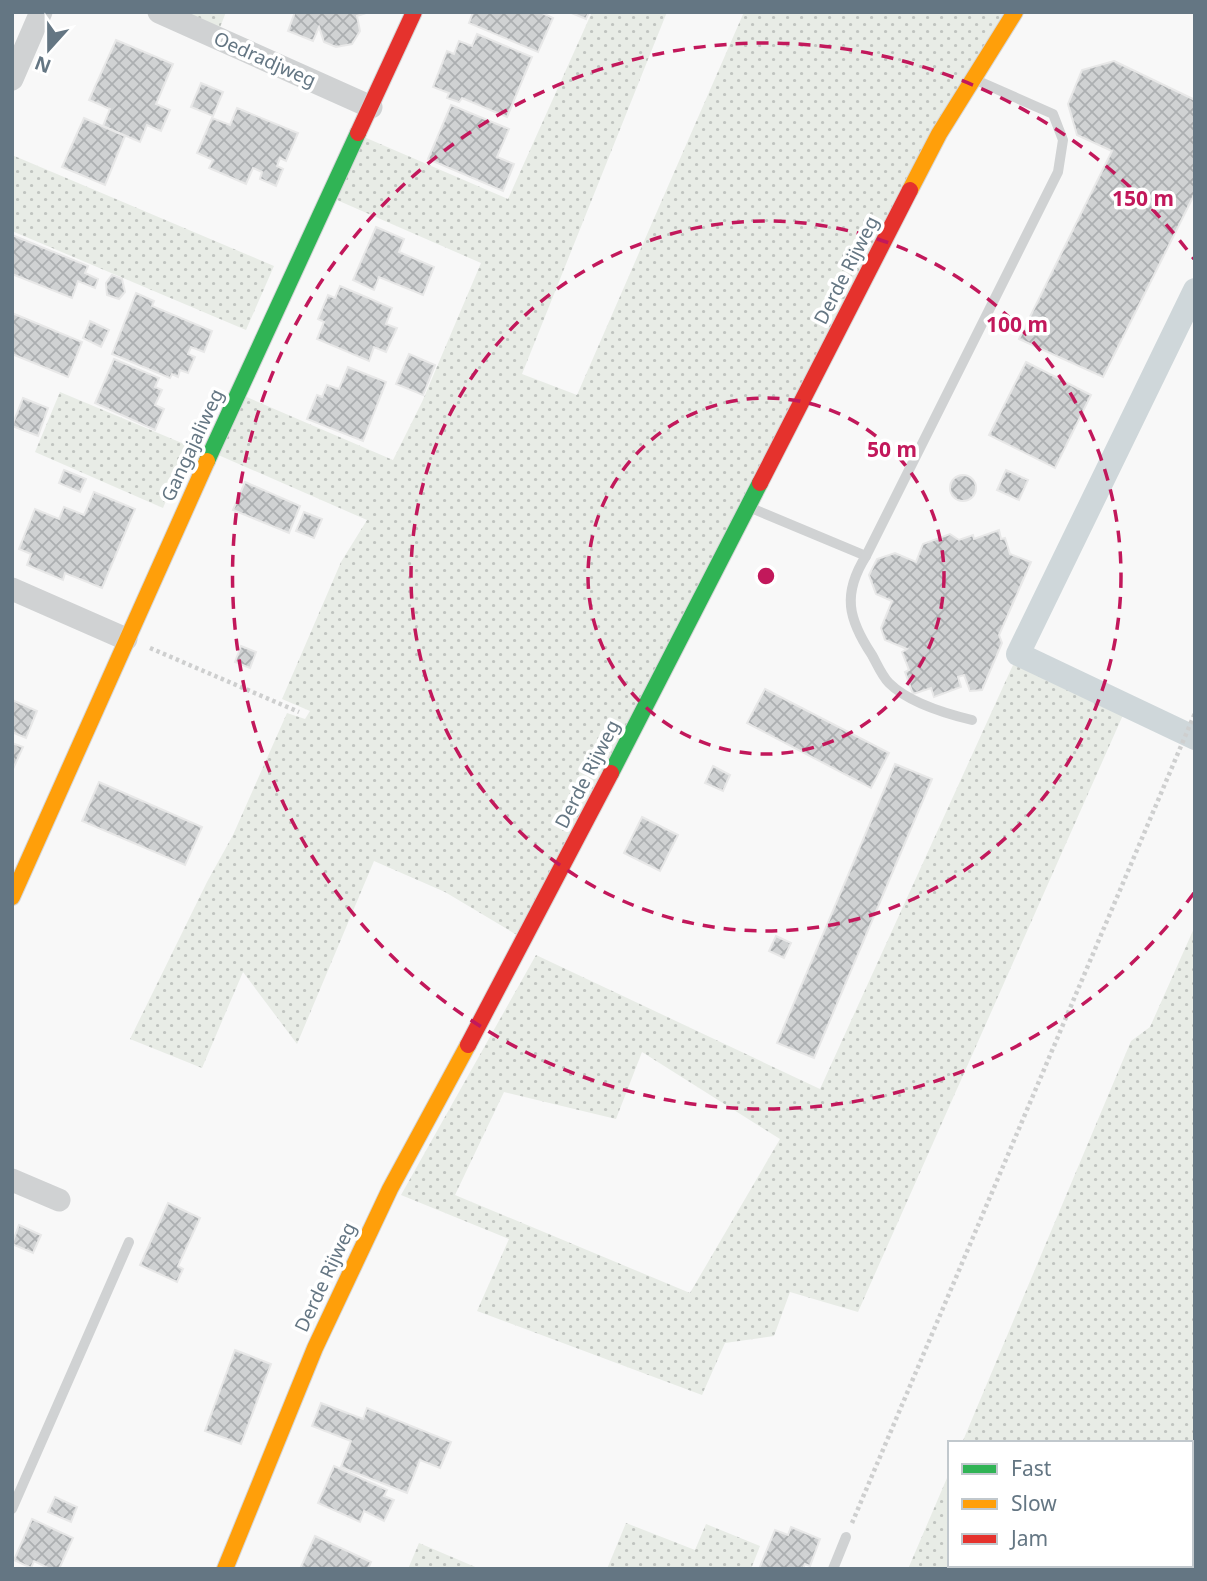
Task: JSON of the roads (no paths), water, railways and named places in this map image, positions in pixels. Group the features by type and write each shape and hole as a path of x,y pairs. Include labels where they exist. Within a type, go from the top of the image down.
{"street":[{"path":"12,79 41,12"},
{"name":"Oedradjweg","path":"159,12 372,107"},
{"name":"Gangajaliweg","path":"12,897 126,639 414,12"},
{"name":"Derde Rijweg","path":"225,1569 315,1348 390,1189 533,925 939,134 1015,12"},
{"path":"12,589 126,639"},
{"path":"12,1180 60,1200"}],"lane":[{"path":"972,720 925,705 889,683 868,650 852,617 850,592 855,574 1059,172 1063,140 1053,114 973,79"},
{"path":"748,507 866,556"},
{"path":"12,1508 129,1242"},
{"path":"833,1569 846,1537"}],"waterway":[{"path":"1195,290 1018,654 1195,738"}]}
